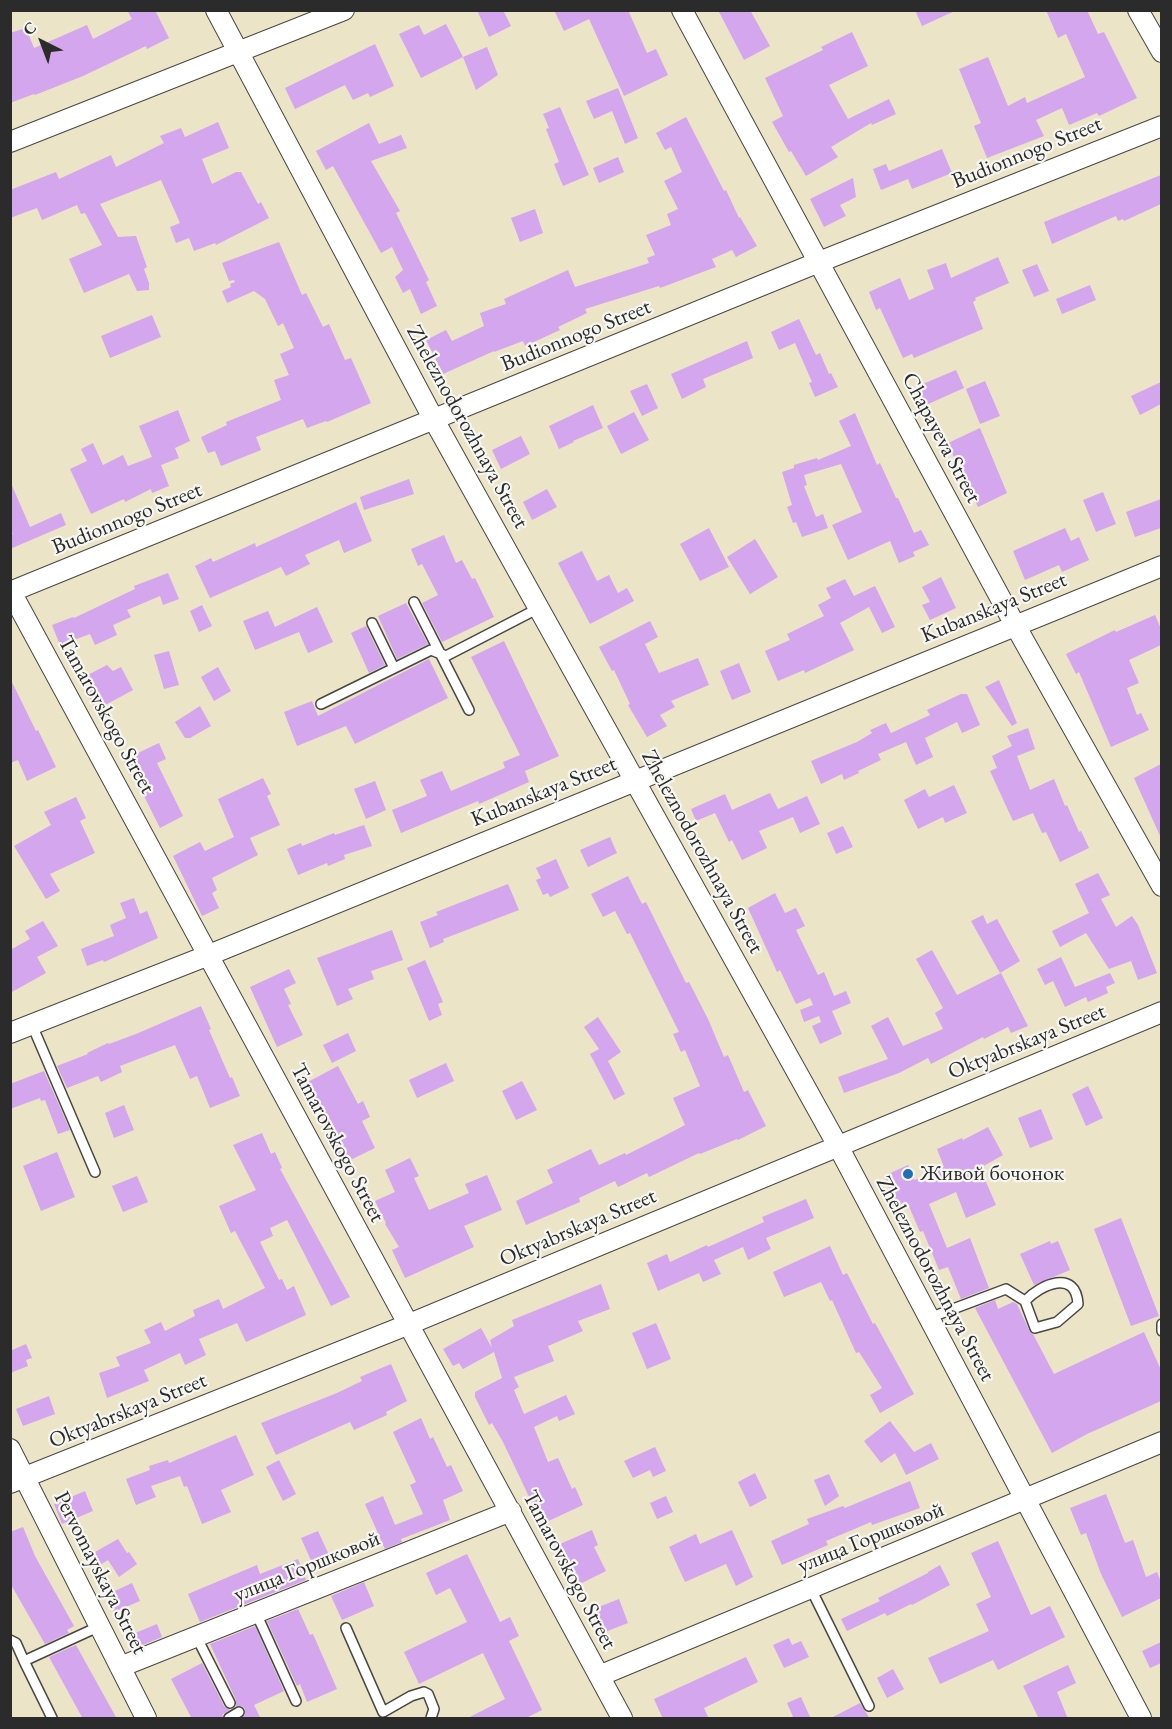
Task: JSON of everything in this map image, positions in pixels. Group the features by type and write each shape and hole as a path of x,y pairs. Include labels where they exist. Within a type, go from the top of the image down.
{"street":[{"name":"Zheleznodorozhnaya Street","path":"216,10 434,420 838,1146 1141,1719"},
{"path":"10,142 344,10"},
{"name":"Chapayeva Street","path":"682,10 1015,625 1161,886"},
{"path":"1138,10 1161,52"},
{"name":"Budionnogo Street","path":"11,591 819,262 1161,126"},
{"name":"Kubanskaya Street","path":"10,1033 209,955 1161,566"},
{"name":"Tamarovskogo Street","path":"11,591 622,1719"},
{"name":"Oktyabrskaya Street","path":"18,1481 407,1325 1161,1012"},
{"name":"улица Горшковой","path":"598,1676 1161,1442"},
{"name":"Pervomayskaya Street","path":"10,1449 18,1481 100,1626 146,1719"},
{"name":"улица Горшковой","path":"120,1667 511,1511"}],"lane":[{"path":"414,602 469,711"},
{"path":"321,704 431,650 446,656 539,608"},
{"path":"372,623 394,668"},
{"path":"32,1025 95,1172"},
{"path":"929,1318 1006,1289 1025,1301 1035,1328 1056,1322 1078,1304 1077,1292 1071,1285 1061,1283 1039,1289 1025,1301"},
{"path":"1161,1324 1161,1331"},
{"path":"811,1589 869,1706"},
{"path":"255,1613 296,1701"},
{"path":"24,1661 100,1626"},
{"path":"346,1629 383,1712 411,1696 424,1692 428,1694 434,1709 431,1719"},
{"path":"196,1636 230,1703"},
{"path":"10,1640 16,1643 52,1719"},
{"path":"229,1719 239,1712"}],"building":[{"path":"127,10 155,10 169,38 147,49 146,46 83,76 10,103 10,33 26,28 34,48 87,25 93,39 132,19"},
{"path":"477,10 503,10 511,26 489,37"},
{"path":"554,10 628,10 647,53 656,49 668,75 624,96 589,19 564,31"},
{"path":"718,10 750,10 770,46 744,60"},
{"path":"915,10 957,10 922,26"},
{"path":"1046,10 1087,10 1098,34 1104,32 1137,98 1099,116 1097,113 1069,125 1062,108 1036,120 1044,136 987,158 974,126 981,123 959,69 988,57 1008,106 1025,97 1027,103 1085,77 1066,34 1058,38"},
{"path":"446,24 463,57 421,78 399,34 419,25 424,35"},
{"path":"852,32 868,66 829,85 848,119 889,99 896,114 872,125 871,123 831,147 838,157 806,176 772,122 783,116 765,78 823,50 821,47"},
{"path":"375,44 394,86 370,97 368,93 353,100 345,85 295,109 285,88"},
{"path":"487,47 498,75 476,90 463,57"},
{"path":"618,88 638,138 625,144 612,111 594,119 586,101"},
{"path":"560,107 589,175 563,186 554,164 559,162 546,129 549,128 543,114"},
{"path":"686,117 724,191 726,190 739,218 757,246 736,257 732,250 712,259 716,267 660,288 659,286 585,309 587,313 558,327 560,330 525,346 523,341 494,351 443,374 426,340 446,330 452,341 484,326 480,313 506,304 504,299 568,270 575,287 649,263 647,258 655,255 646,235 671,225 667,214 678,209 664,181 682,172 671,147 665,150 656,133"},
{"path":"218,122 229,148 202,159 212,184 236,172 241,172 258,204 261,202 269,218 216,245 215,243 194,251 189,238 176,243 170,227 180,223 161,180 100,204 118,237 136,236 147,267 144,269 149,290 137,291 129,274 84,293 69,259 102,245 85,213 81,214 77,205 42,220 37,208 10,218 10,190 56,172 59,179 111,155 116,167 164,143 160,136 181,128 185,137"},
{"path":"369,123 379,144 401,135 407,148 371,161 400,211 396,213 429,280 426,282 437,306 421,314 410,289 403,293 395,277 403,270 392,247 381,253 333,166 326,170 316,151"},
{"path":"942,149 952,173 912,189 908,179 881,190 873,169 886,164 889,171"},
{"path":"618,157 624,172 599,183 593,168"},
{"path":"1161,175 1161,204 1124,221 1123,219 1118,221 1116,216 1052,244 1044,222"},
{"path":"853,178 856,197 840,205 846,216 824,227 810,199"},
{"path":"535,209 543,233 520,242 511,218"},
{"path":"279,242 302,295 306,293 323,327 329,324 345,360 351,358 371,403 307,428 303,419 256,437 261,450 221,466 215,451 208,453 201,437 227,425 226,422 281,400 274,380 289,375 280,354 294,348 283,323 278,326 265,299 254,291 227,303 222,291 231,287 230,284 235,282 234,280 229,281 222,263"},
{"path":"998,257 1009,283 975,298 973,302 983,329 914,358 912,354 903,358 880,308 876,310 869,292 900,278 909,300 934,289 927,270 946,263 951,278"},
{"path":"1037,264 1049,291 1034,297 1022,270"},
{"path":"1090,285 1096,300 1062,314 1056,299"},
{"path":"152,315 161,337 110,358 101,336"},
{"path":"799,319 816,355 820,353 829,374 831,373 838,387 815,397 809,383 812,382 795,343 779,350 771,332"},
{"path":"747,341 753,358 703,379 706,387 682,399 671,374"},
{"path":"956,370 964,388 926,405 918,386"},
{"path":"985,381 1000,416 980,424 966,389"},
{"path":"1161,382 1161,404 1140,415 1131,396"},
{"path":"647,384 658,408 642,416 630,391"},
{"path":"593,405 603,428 559,449 549,426"},
{"path":"178,410 190,441 175,448 179,458 161,465 169,486 152,493 151,489 125,502 124,499 91,514 70,469 87,461 81,449 93,443 103,465 123,455 128,466 152,457 139,426"},
{"path":"634,412 649,440 621,454 607,426"},
{"path":"855,413 877,465 880,463 914,533 921,530 929,545 913,552 915,556 899,563 890,541 848,560 832,525 862,512 841,464 804,475 807,485 804,486 816,517 823,514 828,528 802,537 787,507 792,505 782,472 794,468 794,465 817,458 818,460 851,446 839,421"},
{"path":"980,428 1007,493 978,507 964,482 948,443"},
{"path":"521,436 530,454 501,469 492,450"},
{"path":"409,479 414,494 364,510 360,497"},
{"path":"10,481 30,527 61,513 66,525 10,549 10,535 13,534 10,529"},
{"path":"547,489 557,507 532,520 523,502"},
{"path":"1103,492 1116,524 1096,532 1083,500"},
{"path":"1161,499 1161,528 1135,537 1126,512"},
{"path":"356,502 372,541 344,553 339,540 305,555 310,564 286,576 281,567 210,598 195,566 211,558 213,562 255,543 256,547"},
{"path":"709,528 729,567 700,581 680,544"},
{"path":"1065,528 1071,541 1079,537 1089,560 1062,572 1059,565 1025,580 1013,551"},
{"path":"444,535 456,563 462,560 472,579 475,578 494,617 442,642 422,603 438,595 422,564 418,566 411,549"},
{"path":"755,539 778,577 750,594 727,557"},
{"path":"582,551 597,581 609,575 618,593 627,588 634,601 590,624 558,563"},
{"path":"168,573 179,599 163,605 160,596 127,610 131,617 113,625 117,635 95,645 90,634 60,645 52,625 74,618 135,589 134,586"},
{"path":"941,577 956,608 930,620 922,605 930,602 922,587"},
{"path":"845,579 854,596 875,586 895,627 882,633 869,607 840,623 854,650 805,673 804,670 778,681 765,651 790,640 787,634 824,616 818,605 831,598 826,588"},
{"path":"406,603 428,644 397,659 378,616"},
{"path":"202,605 212,626 199,632 190,611"},
{"path":"317,607 333,642 308,653 299,632 255,650 243,621 268,611 275,627"},
{"path":"1155,615 1161,629 1161,645 1129,660 1139,683 1127,688 1137,715 1141,713 1149,730 1111,747 1079,672 1076,674 1066,654 1115,630 1116,632"},
{"path":"650,621 658,637 645,644 659,673 698,658 709,685 671,701 675,707 660,715 667,726 647,737 628,705 630,704 614,670 612,671 599,647"},
{"path":"366,626 385,665 369,673 351,633"},
{"path":"504,641 559,756 525,771 529,782 479,804 478,801 401,833 392,810 427,796 420,780 442,771 451,791 505,768 503,762 520,755 471,657"},
{"path":"169,651 179,685 164,689 154,655"},
{"path":"429,659 448,698 355,744 346,726 297,746 284,712 312,701 318,716"},
{"path":"739,663 751,692 732,700 720,671"},
{"path":"107,665 113,671 121,667 133,690 96,710 80,679"},
{"path":"218,667 231,691 214,701 201,677"},
{"path":"10,678 56,767 27,781 18,760 10,763"},
{"path":"999,680 1017,723 1012,726 985,687"},
{"path":"961,694 967,694 980,725 962,733 957,722 925,738 933,757 916,765 906,742 878,754 881,760 858,771 859,773 844,780 842,774 821,784 811,761 857,742 872,733 870,730 886,723 891,733 930,715 927,710"},
{"path":"200,706 211,726 190,738 185,738 175,722"},
{"path":"1028,728 1035,749 1017,756 1030,790 1054,779 1065,806 1067,805 1089,848 1060,862 1046,832 1042,833 1033,813 1013,821 990,771 997,768 992,756 1012,746 1007,736"},
{"path":"159,743 166,759 157,763 183,816 160,828 133,774 130,775 123,760"},
{"path":"1161,764 1161,838 1134,778"},
{"path":"263,778 271,794 267,796 280,825 250,838 258,855 212,878 217,890 212,893 219,908 202,916 173,856 200,842 205,851 234,837 218,799"},
{"path":"375,781 386,810 366,819 354,789"},
{"path":"954,785 967,813 945,823 943,817 918,829 904,800 925,789 929,797"},
{"path":"770,793 778,809 807,796 820,824 800,833 793,817 759,831 767,848 742,860 732,840 729,842 715,813 696,821 691,809 725,794 732,810"},
{"path":"76,797 86,818 80,821 95,853 50,874 60,891 46,899 14,846 51,825 44,812"},
{"path":"364,825 372,846 344,855 345,859 328,866 327,863 298,875 287,849"},
{"path":"843,826 853,847 836,854 827,833"},
{"path":"610,837 617,853 588,867 580,850"},
{"path":"556,859 569,888 550,897 548,893 543,895 536,880 541,878 536,868"},
{"path":"1098,873 1110,895 1101,899 1116,927 1132,916 1138,925 1157,973 1138,980 1131,961 1109,969 1086,933 1060,947 1052,931 1089,913 1075,884"},
{"path":"628,876 642,904 646,902 686,983 689,982 724,1057 728,1055 744,1092 748,1090 766,1126 738,1140 699,1153 649,1177 647,1173 618,1187 615,1181 579,1198 580,1202 526,1225 516,1201 553,1183 547,1170 591,1149 599,1165 625,1153 626,1155 685,1125 673,1098 700,1086 685,1050 681,1052 673,1034 679,1032 630,933 627,934 615,911 603,917 591,894"},
{"path":"508,884 519,910 443,939 444,942 430,948 420,922 438,915 436,912"},
{"path":"775,893 785,913 796,908 805,926 796,930 818,975 824,972 834,996 846,991 851,1003 832,1011 842,1034 820,1044 812,1026 821,1022 819,1016 804,1022 800,1010 813,1005 810,998 796,1004 780,970 777,972 748,908"},
{"path":"134,898 140,914 147,911 158,938 104,962 103,960 87,966 81,949 114,936 110,925 126,918 120,903"},
{"path":"983,915 987,924 997,919 1020,961 1000,973 971,921"},
{"path":"43,921 58,946 37,957 46,973 10,993 10,950 30,939 25,931"},
{"path":"392,930 403,960 371,971 374,979 348,989 353,999 337,1006 317,958"},
{"path":"932,950 957,995 1001,973 1028,1026 1011,1033 1008,1027 984,1039 983,1037 931,1064 928,1058 899,1073 844,1093 838,1077 888,1059 871,1026 888,1017 903,1046 943,1029 935,1013 943,1008 916,959"},
{"path":"1061,957 1075,987 1110,973 1115,983 1106,987 1108,993 1088,1002 1086,997 1065,1007 1053,981 1045,985 1037,969"},
{"path":"425,960 443,1002 438,1004 442,1015 429,1021 407,968"},
{"path":"289,969 296,983 284,989 291,1004 288,1005 303,1035 277,1047 250,987"},
{"path":"201,1006 211,1029 209,1030 240,1096 210,1108 197,1076 190,1079 175,1045 120,1066 122,1072 101,1082 98,1076 67,1088 57,1066"},
{"path":"598,1017 621,1052 608,1061 625,1094 614,1100 590,1054 599,1049 584,1027"},
{"path":"348,1033 356,1051 332,1063 323,1045"},
{"path":"446,1063 454,1081 417,1098 409,1080"},
{"path":"338,1066 358,1104 363,1101 370,1117 362,1121 375,1148 342,1164 333,1145 336,1144 318,1106 314,1108 302,1085"},
{"path":"44,1071 70,1130 58,1134 45,1100 41,1101 40,1098 10,1109 10,1084"},
{"path":"522,1081 537,1110 516,1120 502,1091"},
{"path":"1088,1086 1103,1118 1086,1126 1072,1094"},
{"path":"124,1105 134,1130 114,1138 105,1113"},
{"path":"1041,1109 1053,1139 1030,1148 1018,1118"},
{"path":"988,1127 1003,1155 980,1168 996,1205 966,1218 956,1192 929,1204 947,1248 970,1238 989,1288 961,1299 948,1267 939,1270 923,1231 920,1232 907,1202 896,1206 884,1176 908,1165 914,1180 944,1167 937,1149 962,1138 963,1140"},
{"path":"262,1133 271,1154 275,1152 282,1168 280,1169 350,1297 331,1306 287,1220 270,1228 273,1236 260,1242 279,1280 282,1279 287,1290 294,1286 306,1315 246,1342 237,1323 199,1339 206,1355 185,1365 180,1353 144,1370 149,1381 107,1398 99,1373 120,1366 116,1357 151,1343 144,1330 161,1322 165,1331 195,1316 193,1310 219,1299 223,1309 265,1288 235,1231 231,1233 219,1206 256,1190 233,1145"},
{"path":"57,1152 75,1197 41,1211 23,1166"},
{"path":"410,1158 419,1176 414,1178 429,1210 469,1193 465,1184 487,1175 502,1210 464,1226 474,1247 405,1278 392,1250 399,1247 375,1201 395,1192 385,1170"},
{"path":"137,1176 148,1202 123,1212 112,1186"},
{"path":"806,1199 814,1218 766,1238 771,1249 748,1260 743,1247 714,1260 721,1274 703,1282 699,1273 658,1291 647,1263 667,1254 670,1262 707,1245 708,1247 764,1222 762,1217"},
{"path":"1121,1218 1159,1316 1131,1326 1094,1229"},
{"path":"1050,1241 1051,1244 1058,1241 1070,1270 1034,1285 1020,1254"},
{"path":"830,1246 843,1275 847,1273 873,1324 875,1323 914,1394 880,1413 870,1395 882,1388 859,1352 856,1353 832,1300 830,1301 821,1282 784,1297 773,1272"},
{"path":"601,1284 610,1309 578,1321 583,1331 548,1346 554,1361 514,1377 519,1387 514,1390 524,1414 566,1395 575,1414 559,1421 557,1416 534,1427 548,1462 558,1458 572,1489 575,1487 583,1505 542,1524 503,1442 492,1423 489,1425 475,1397 475,1392 502,1378 494,1352 463,1369 459,1363 453,1366 443,1349 481,1328 492,1348 490,1340 514,1326 512,1320"},
{"path":"995,1300 998,1309 1013,1302 1017,1304 1054,1374 1144,1332 1161,1370 1161,1401 1087,1434 1052,1453 975,1308"},
{"path":"656,1323 671,1359 647,1369 632,1333"},
{"path":"26,1344 32,1358 26,1360 28,1366 10,1373 10,1351"},
{"path":"391,1364 407,1401 386,1412 387,1415 354,1430 350,1422 276,1455 261,1423 337,1393 362,1381 360,1377"},
{"path":"49,1396 55,1414 23,1426 16,1409"},
{"path":"421,1418 430,1439 433,1437 447,1467 451,1465 463,1491 443,1500 450,1520 401,1539 402,1542 385,1549 365,1504 383,1496 395,1525 423,1514 410,1485 416,1482 393,1432"},
{"path":"890,1421 914,1452 931,1443 939,1459 906,1475 895,1453 881,1463 864,1441"},
{"path":"236,1435 254,1475 221,1490 231,1512 202,1524 187,1486 184,1487 180,1476 151,1486 156,1497 136,1505 126,1479 150,1470 149,1466 168,1460 169,1463"},
{"path":"655,1447 666,1471 653,1477 650,1470 633,1478 624,1461"},
{"path":"279,1460 296,1494 283,1501 266,1467"},
{"path":"755,1473 767,1498 750,1507 738,1482"},
{"path":"829,1474 839,1496 825,1506 814,1480"},
{"path":"910,1481 920,1508 872,1525 871,1522 826,1541 828,1545 782,1565 771,1541 809,1524 807,1519 843,1506 845,1508"},
{"path":"85,1491 93,1511 62,1524 54,1504"},
{"path":"1106,1494 1125,1543 1133,1540 1146,1577 1157,1572 1161,1582 1161,1598 1122,1617 1101,1574 1086,1533 1081,1535 1070,1508"},
{"path":"666,1496 673,1512 657,1519 650,1503"},
{"path":"23,1527 35,1556 74,1626 67,1630 69,1633 45,1644 10,1583 10,1532"},
{"path":"592,1530 598,1545 594,1547 606,1571 580,1584 560,1544"},
{"path":"732,1530 753,1577 736,1586 726,1564 685,1582 669,1547 696,1534 700,1544"},
{"path":"318,1531 330,1557 313,1565 301,1538"},
{"path":"118,1539 137,1564 119,1577 108,1560 95,1568 88,1556"},
{"path":"998,1541 1031,1615 1050,1606 1065,1637 998,1670 993,1660 940,1684 928,1658 989,1631 976,1604 991,1597 971,1553"},
{"path":"467,1554 500,1622 510,1617 519,1636 509,1641 542,1710 524,1719 466,1719 505,1699 483,1653 419,1684 404,1652 467,1622 450,1588 436,1595 426,1573"},
{"path":"298,1559 306,1580 200,1622 188,1594 257,1565 260,1574"},
{"path":"940,1565 950,1585 912,1605 887,1616 885,1613 847,1631 841,1619 880,1601 878,1598"},
{"path":"364,1582 374,1606 342,1620 331,1596"},
{"path":"132,1583 140,1601 114,1612 106,1595"},
{"path":"619,1599 628,1623 605,1632 596,1608"},
{"path":"298,1609 310,1635 313,1634 337,1689 307,1702 300,1684 297,1686 267,1621"},
{"path":"157,1624 162,1637 133,1649 128,1636"},
{"path":"255,1626 284,1691 254,1705 261,1719 241,1719 245,1715 245,1709 242,1706 236,1706 236,1700 210,1644"},
{"path":"789,1638 792,1645 801,1641 809,1657 784,1668 773,1645"},
{"path":"1161,1642 1161,1663 1150,1668 1142,1651"},
{"path":"76,1645 117,1719 83,1719 49,1657"},
{"path":"746,1657 758,1682 704,1708 709,1719 663,1719 654,1699"},
{"path":"202,1663 224,1706 230,1710 223,1714 222,1719 192,1719 171,1679"},
{"path":"1068,1665 1076,1683 1057,1692 1068,1719 1039,1719 1023,1686"},
{"path":"893,1669 904,1689 887,1698 877,1678"},
{"path":"801,1697 811,1719 794,1719 787,1703"},
{"path":"860,1703 870,1719 829,1719"}],"place":[{"name":"Живой бочонок","path":"908,1174"}]}
